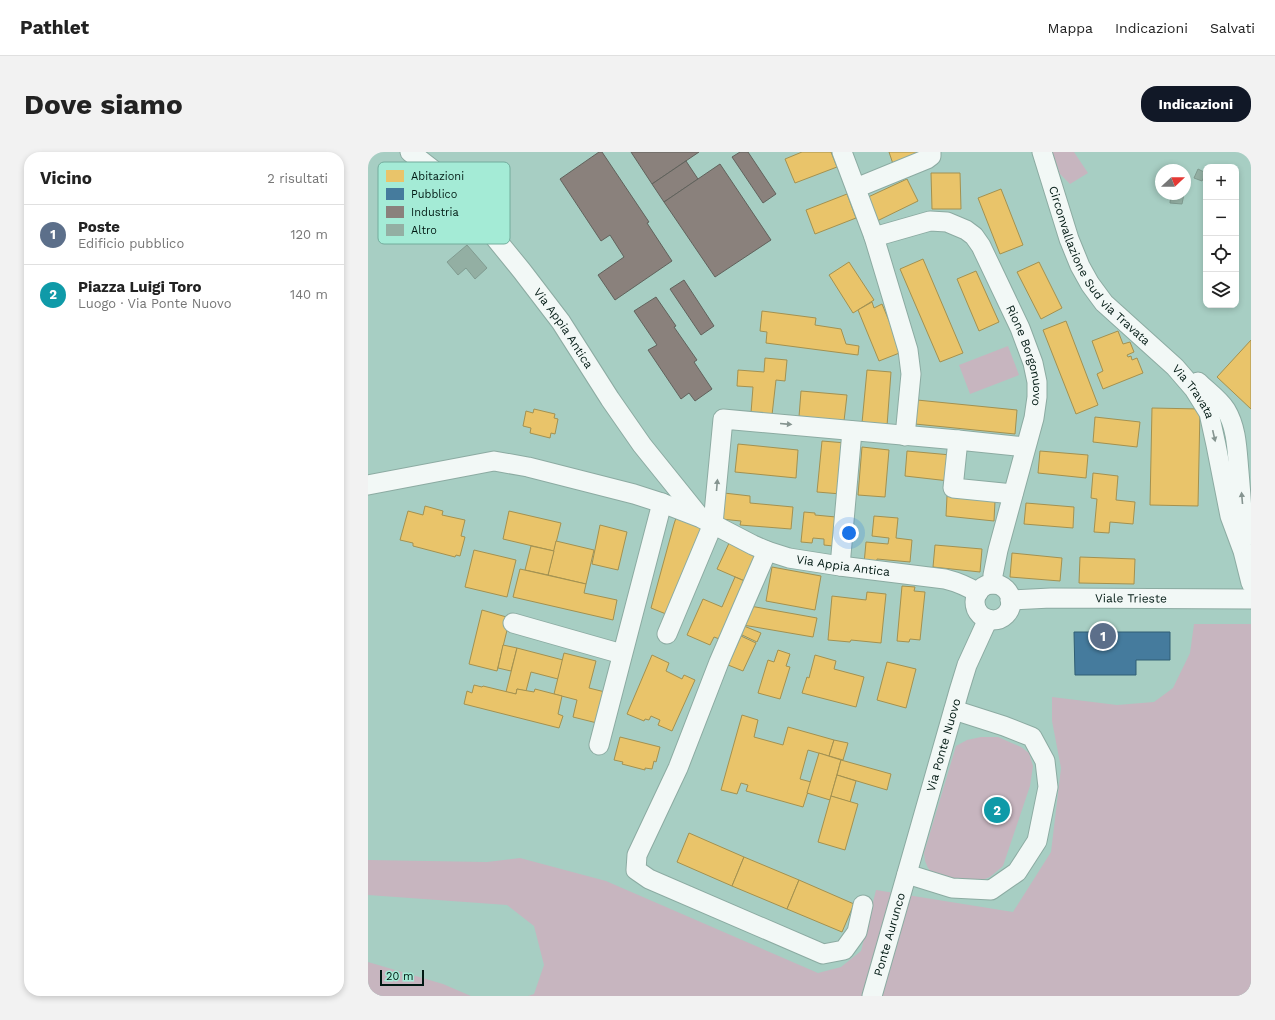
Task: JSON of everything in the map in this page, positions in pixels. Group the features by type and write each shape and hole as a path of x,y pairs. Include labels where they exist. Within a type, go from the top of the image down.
{"street":[{"name":"Via Appia Antica","path":"410,152 424,162"},
{"path":"842,152 874,237 908,350 911,374 905,436"},
{"path":"856,188 927,159 931,156 931,152"},
{"name":"Circonvallazione Sud via Travata","path":"1042,152 1069,239 1080,266 1090,284 1104,303 1175,367"},
{"name":"Rione Borgonuovo","path":"874,237 930,221 947,222 966,230 974,236 981,246 1020,328 1033,363 1037,382 1037,397 1034,418 998,550 993,575 985,589"},
{"name":"Via Appia Antica","path":"501,244 531,281 561,322 610,399 642,445 707,521 738,538 767,551 789,558 945,579 959,582 970,587 985,589"},
{"name":"Via Travata","path":"1175,367 1190,375 1218,400 1231,421 1235,437 1243,511 1243,551 1251,583"},
{"path":"668,634 707,521 723,419 1025,447"},
{"path":"840,566 852,430"},
{"path":"958,440 953,488 1013,494"},
{"path":"368,485 494,461 543,471 634,494 662,503 707,521"},
{"path":"599,745 662,503"},
{"path":"767,551 720,662 678,768 637,855 636,870 649,879 823,954 844,950 857,932 863,905"},
{"path":"1002,587 1009,595 1010,600 1010,605 1005,616 994,620 983,617 976,608 975,603 985,589 1002,587"},
{"name":"Viale Trieste","path":"1010,600 1051,598 1251,599"},
{"name":"Via Ponte Nuovo","path":"906,874 967,665 988,619"},
{"path":"514,623 622,654"},
{"path":"906,874 952,888 991,890 1017,872 1037,841 1048,787 1045,761 1032,737 1004,726 954,710"},
{"name":"Ponte Aurunco","path":"872,996 906,874"}],"shaded area":[{"path":"1052,152 1074,152 1088,173 1070,184 1060,174"},
{"path":"1008,346 1019,375 970,394 959,365"},
{"path":"1194,624 1251,624 1251,996 528,996 534,994 544,965 534,926 507,905 368,895 368,860 487,862 520,858 606,881 818,973 841,967 861,951 876,890 1013,912 1051,852 1061,768 1052,721 1052,697 1117,705 1154,702 1173,688 1190,653"},
{"path":"981,737 998,737 1021,747 1029,753 1033,766 1030,786 1003,866 990,877 972,884 934,875 928,868 924,853 956,746 967,740"},
{"path":"368,962 443,984 471,996 368,996"}],"building: Abitazioni":[{"path":"802,152 831,152 837,167 795,183 785,159"},
{"path":"889,152 918,152 919,154 893,164"},
{"path":"931,173 960,173 961,209 932,209"},
{"path":"907,179 918,201 877,221 866,198"},
{"path":"1001,189 1023,245 1000,254 978,198"},
{"path":"847,194 856,218 815,234 806,210"},
{"path":"923,259 963,353 940,362 900,269"},
{"path":"849,262 874,300 853,313 829,275"},
{"path":"1039,262 1062,308 1041,319 1017,272"},
{"path":"976,271 999,322 979,331 957,279"},
{"path":"872,302 874,308 882,304 902,352 879,361 858,310"},
{"path":"762,311 816,318 815,325 841,329 846,344 859,346 858,355 766,343 767,332 760,331"},
{"path":"1066,321 1098,405 1076,414 1043,330"},
{"path":"1118,331 1123,344 1130,342 1134,352 1127,355 1128,357 1131,356 1132,360 1137,358 1143,373 1103,389 1097,374 1103,371 1092,341"},
{"path":"1251,340 1251,409 1217,377"},
{"path":"765,358 787,360 785,381 776,380 772,415 751,413 753,387 737,386 738,370 764,372"},
{"path":"867,370 891,372 887,426 862,423"},
{"path":"801,391 847,395 844,421 799,417"},
{"path":"917,400 1017,410 1015,434 915,424"},
{"path":"1152,408 1200,409 1198,506 1150,505"},
{"path":"534,409 555,414 554,418 558,419 555,434 551,433 550,438 530,433 531,428 523,426 526,411 533,413"},
{"path":"1095,417 1140,422 1137,447 1093,442"},
{"path":"822,441 846,443 841,494 817,492"},
{"path":"738,444 798,450 796,478 735,472"},
{"path":"862,447 889,450 885,497 858,495"},
{"path":"907,451 951,455 949,481 905,476"},
{"path":"1040,451 1088,455 1086,478 1038,473"},
{"path":"1093,473 1118,476 1116,500 1135,502 1133,524 1110,522 1109,533 1094,532 1097,499 1091,498"},
{"path":"724,493 750,496 750,503 793,507 791,529 740,525 741,521 721,519"},
{"path":"947,496 995,501 994,521 946,516"},
{"path":"1026,503 1074,507 1073,528 1024,524"},
{"path":"425,506 443,511 442,515 465,520 461,536 465,537 460,556 456,555 455,557 413,546 413,543 400,540 408,511 423,515"},
{"path":"509,511 561,523 554,551 503,539"},
{"path":"804,512 815,513 815,515 836,517 833,546 824,545 824,539 813,538 812,543 801,542"},
{"path":"874,516 898,518 896,538 912,540 910,562 877,559 876,565 864,564 866,542 888,544 889,538 872,536"},
{"path":"676,518 703,529 666,614 651,608"},
{"path":"600,525 627,532 618,570 592,564"},
{"path":"556,541 594,550 586,584 548,575"},
{"path":"730,541 759,555 747,582 717,569"},
{"path":"935,545 982,549 980,572 933,567"},
{"path":"531,546 554,551 548,575 525,570"},
{"path":"474,550 516,560 507,597 465,587"},
{"path":"1012,553 1062,558 1060,581 1010,577"},
{"path":"1080,557 1135,559 1134,584 1079,583"},
{"path":"772,567 821,576 815,610 766,601"},
{"path":"520,569 586,584 584,593 617,600 613,620 513,597"},
{"path":"735,577 747,582 722,640 714,637 710,645 687,635 703,599 722,607"},
{"path":"902,586 915,587 914,591 925,592 920,640 910,639 909,642 897,641"},
{"path":"867,592 886,594 881,643 851,640 850,642 828,640 832,596 866,600"},
{"path":"750,606 817,618 813,637 743,625"},
{"path":"482,610 510,618 497,671 469,664"},
{"path":"744,626 761,633 757,642 740,634"},
{"path":"741,636 756,643 743,671 728,665"},
{"path":"503,645 517,648 511,671 498,668"},
{"path":"517,648 563,660 558,679 531,672 526,691 517,689 516,694 506,692"},
{"path":"778,650 790,654 786,666 790,667 780,699 758,693 768,660 774,662"},
{"path":"564,653 596,661 589,688 609,693 601,724 573,717 577,700 554,694"},
{"path":"652,655 669,663 666,671 682,679 684,675 695,680 672,731 658,725 660,720 651,716 649,720 645,719 644,721 627,714"},
{"path":"815,655 836,661 834,669 864,677 856,707 802,693 807,677 809,678"},
{"path":"887,662 916,669 906,708 877,700"},
{"path":"474,685 516,694 517,689 534,692 535,689 562,696 558,714 563,716 559,728 464,704 467,691 472,693"},
{"path":"742,715 758,720 754,737 783,745 788,727 834,740 829,756 808,750 800,779 811,782 803,807 746,791 748,785 741,783 737,794 721,790"},
{"path":"620,737 660,747 656,762 654,761 652,769 645,768 645,770 622,764 623,762 614,760"},
{"path":"834,740 848,743 843,760 829,756"},
{"path":"819,753 841,760 830,800 807,793"},
{"path":"841,760 891,774 887,790 837,775"},
{"path":"837,775 856,781 850,802 831,796"},
{"path":"831,796 858,804 845,850 818,842"},
{"path":"689,833 744,857 732,886 677,862"},
{"path":"744,857 799,880 787,909 732,886"},
{"path":"799,880 854,904 842,932 787,909"}],"building: Pubblico":[{"path":"1074,632 1170,632 1170,660 1136,660 1136,675 1075,675"}],"building: Industria":[{"path":"599,152 602,152 649,222 647,223 672,261 615,300 598,275 624,257 610,235 601,241 560,179"},
{"path":"631,152 699,152 652,184"},
{"path":"740,152 748,152 776,194 763,203 732,157"},
{"path":"686,161 698,179 664,202 652,184"},
{"path":"720,164 771,240 715,277 664,202"},
{"path":"684,280 714,326 701,335 670,289"},
{"path":"656,297 676,326 674,327 697,360 694,362 712,389 695,401 689,393 681,399 648,350 657,345 634,311"}],"building: Altro":[{"path":"1198,169 1203,172 1202,181 1194,178"},
{"path":"1170,200 1183,200 1182,204 1170,203"},
{"path":"467,245 487,268 475,279 466,268 458,275 447,262"}],"place":[{"name":"Poste","path":"1103,636"},
{"name":"Piazza Luigi Toro","path":"997,810"}]}
